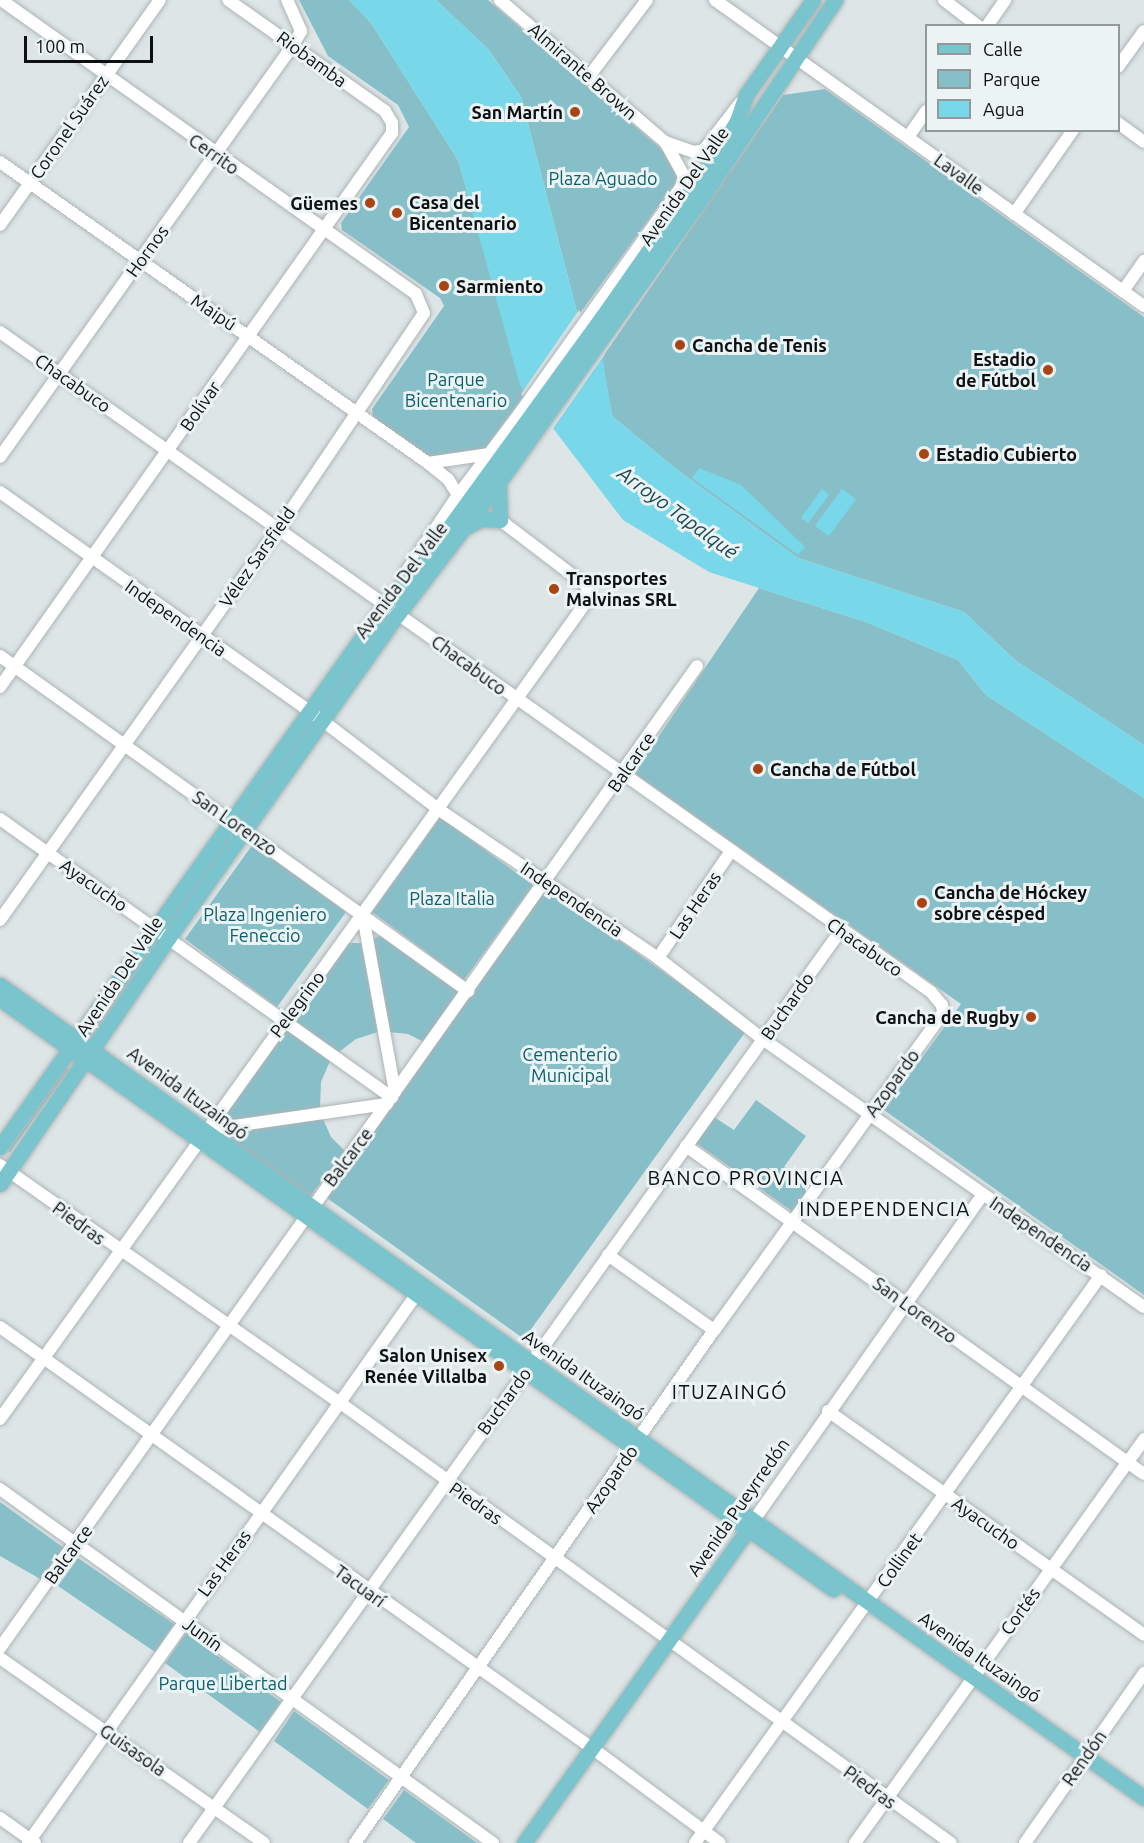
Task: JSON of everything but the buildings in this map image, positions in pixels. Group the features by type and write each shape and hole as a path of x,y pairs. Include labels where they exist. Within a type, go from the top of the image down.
{"main road":[{"name":"Avenida Del Valle","path":"0,1147 385,605 426,559 602,318 717,153 737,121 746,95 813,0"},
{"name":"Avenida Del Valle","path":"602,318 705,194 794,57 835,0"},
{"name":"Avenida Del Valle","path":"3,1174 398,614 499,482 529,420"},
{"path":"463,528 481,519 500,520 499,482"},
{"name":"Avenida Ituzaingó","path":"0,985 74,1043 202,1135 1083,1760 1144,1798"},
{"name":"Avenida Ituzaingó","path":"0,999 74,1043"},
{"name":"Avenida Pueyrredón","path":"524,1843 751,1525"},
{"name":"Avenida Ituzaingó","path":"1083,1760 1144,1810"}],"street":[{"name":"Cerrito","path":"1,0 105,77 416,294 424,308"},
{"name":"Coronel Suárez","path":"0,225 160,0"},
{"name":"Riobamba","path":"228,0 385,111 392,123"},
{"path":"287,0 301,31 293,45"},
{"name":"Almirante Brown","path":"500,0 590,75 665,142"},
{"path":"508,0 514,12"},
{"path":"590,75 647,0"},
{"name":"Lavalle","path":"715,0 1144,306"},
{"path":"944,0 975,24"},
{"path":"988,24 1005,0"},
{"path":"1120,66 1144,31"},
{"name":"Hornos","path":"0,457 293,45"},
{"path":"665,142 694,152 704,150 746,95"},
{"path":"908,137 925,114"},
{"name":"Bolívar","path":"0,687 390,138 392,123"},
{"path":"1120,124 1144,142"},
{"path":"1014,214 1072,132"},
{"name":"Avenida Del Valle","path":"602,318 681,187 683,168 665,142"},
{"name":"Maipú","path":"0,162 139,262 250,336 428,463 448,478 458,495"},
{"path":"1123,291 1144,261"},
{"name":"Vélez Sarsfield","path":"0,920 279,528 356,412 422,321 424,308"},
{"name":"Chacabuco","path":"0,332 938,998"},
{"name":"Avenida Del Valle","path":"385,605 458,495 489,454 529,420"},
{"path":"428,463 489,454"},
{"name":"Independencia","path":"0,492 323,721 438,809 658,958 764,1040 1144,1307"},
{"name":"Pelegrino","path":"0,1419 283,1021 363,916 518,701 587,601 588,587 500,520"},
{"name":"San Lorenzo","path":"0,656 468,991"},
{"name":"Balcarce","path":"0,1648 309,1211 622,775 697,666"},
{"name":"Ayacucho","path":"0,819 169,937 391,1098"},
{"name":"Las Heras","path":"658,958 731,851"},
{"path":"202,1135 391,1098 363,916"},
{"name":"Buchardo","path":"189,1843 841,930"},
{"name":"Azopardo","path":"354,1843 556,1559 714,1330 793,1224 943,1013 938,998"},
{"name":"San Lorenzo","path":"686,1146 1144,1474"},
{"name":"Piedras","path":"3,1174 339,1402 885,1799 951,1843"},
{"name":"Avenida Pueyrredón","path":"751,1525 905,1301 983,1194"},
{"path":"608,1255 714,1330"},
{"name":"Collinet","path":"695,1843 946,1496 1101,1275"},
{"name":"Las Heras","path":"31,1842 183,1620 420,1289"},
{"name":"Tacuarí","path":"0,1328 367,1591 592,1748 720,1843"},
{"name":"Ayacucho","path":"828,1411 1144,1635"},
{"name":"Cortés","path":"855,1843 1144,1439"},
{"name":"Junín","path":"0,1489 494,1843"},
{"name":"Guisasola","path":"0,1658 264,1843"},
{"name":"Rendón","path":"1024,1843 1144,1673"},
{"path":"0,1818 31,1842"}],"green space":[{"name":"Parque Bicentenario","path":"299,0 349,0 371,23 458,160 525,394 483,451 432,458 373,417 372,409 444,306 440,298 342,230 341,223 409,127 398,105 328,56"},
{"name":"Plaza Aguado","path":"436,0 488,0 665,152 679,178 578,316 521,97 489,50"},
{"path":"825,89 1144,317 1144,745 1016,661 964,612 798,558 676,469 612,416 602,358 783,95"},
{"path":"759,588 866,622 958,660 986,695 1144,798 1144,1295 884,1110 961,1004 634,773"},
{"name":"Plaza Italia","path":"440,817 533,885 464,980 372,912"},
{"name":"Plaza Ingeniero Feneccio","path":"253,844 346,912 277,1007 185,939"},
{"name":"Cementerio Municipal","path":"546,888 746,1031 524,1339 327,1198"},
{"name":"Plaza Ingeniero Feneccio","path":"381,935 461,992 424,1042 408,1034 389,1032 373,939"},
{"name":"Plaza Ingeniero Feneccio","path":"347,943 361,943 378,1032 356,1039 339,1052 291,1019"},
{"path":"285,1028 330,1061 321,1082 320,1108 228,1121 227,1109"},
{"path":"67,1068 69,1069 10,1152 8,1151"},
{"path":"756,1100 806,1136 784,1167 811,1186 793,1212 696,1143 714,1117 734,1130"},
{"path":"323,1119 331,1137 345,1151 310,1197 231,1143 229,1132"},
{"path":"0,1502 64,1548 42,1580 0,1556"},
{"name":"Parque Libertad","path":"78,1558 174,1624 155,1652 58,1586"},
{"name":"Parque Libertad","path":"186,1633 281,1702 260,1732 165,1663"},
{"name":"Parque Libertad","path":"294,1711 389,1780 368,1809 274,1741"},
{"path":"404,1790 477,1843 416,1843 383,1819"}],"water":[{"name":"Arroyo Tapalqué","path":"349,0 436,0 489,50 521,97 578,316 601,349 612,416 676,469 798,558 964,612 1016,661 1144,745 1144,798 986,695 958,660 866,622 709,572 623,520 520,385 458,160 371,23"},
{"path":"699,468 741,485 805,547 798,555 692,478"},
{"path":"822,489 829,495 808,523 801,518"},
{"path":"842,489 856,499 829,536 815,526"}],"pier":[{"path":"579,310 605,354 550,433 521,394"}],"place":[{"name":"San Martín","path":"575,112"},
{"name":"Güemes","path":"370,203"},
{"name":"Casa del Bicentenario","path":"397,213"},
{"name":"Sarmiento","path":"444,286"},
{"name":"Cancha de Tenis","path":"680,345"},
{"name":"Estadio de Fútbol","path":"1048,370"},
{"name":"Estadio Cubierto","path":"924,454"},
{"name":"Transportes Malvinas SRL","path":"554,589"},
{"name":"Cancha de Fútbol","path":"758,769"},
{"name":"Cancha de Hóckey sobre césped","path":"922,903"},
{"name":"Cancha de Rugby","path":"1031,1017"},
{"name":"Salon Unisex Renée Villalba","path":"499,1366"}],"district":[{"name":"BANCO PROVINCIA","path":"746,1177"},
{"name":"INDEPENDENCIA","path":"885,1208"},
{"name":"ITUZAINGÓ","path":"730,1391"}]}
